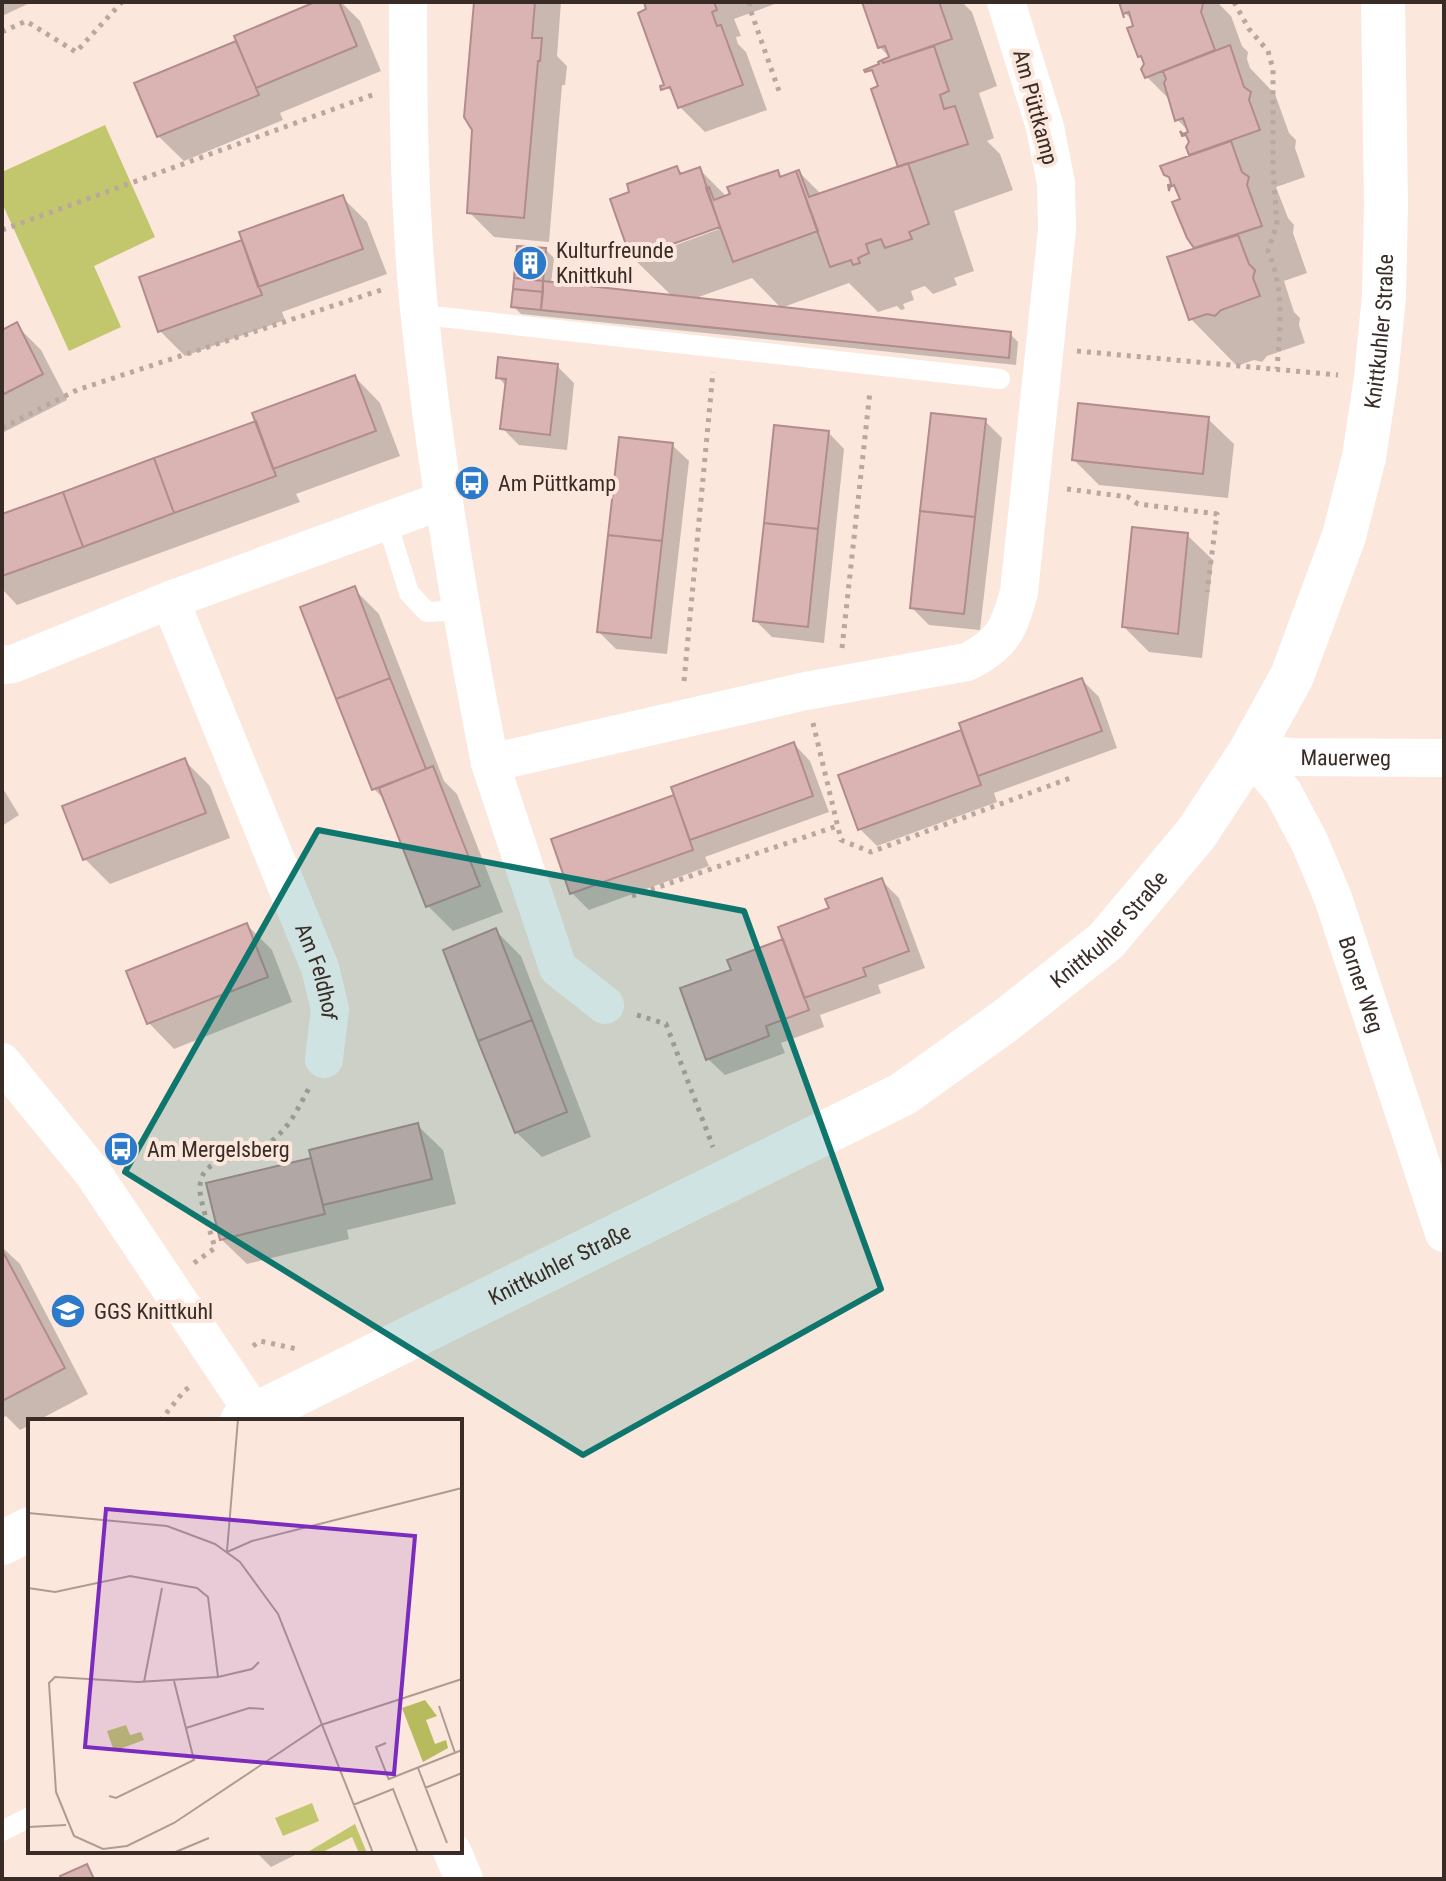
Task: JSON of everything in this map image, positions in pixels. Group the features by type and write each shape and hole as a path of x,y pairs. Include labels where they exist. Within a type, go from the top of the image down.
{"street":[{"path":"408,2 408,91 419,302 460,610 490,763 558,968 605,1005"},
{"name":"Am Püttkamp","path":"490,763 687,717 967,662 998,642 1007,630 1019,592 1057,230 1056,183 1045,127 1006,2"},
{"name":"Knittkuhler Straße","path":"252,1419 903,1094 1005,1021 1106,941 1196,834 1250,752 1292,676 1344,536 1364,457 1384,296 1383,2"},
{"path":"2,665 13,664 170,600 444,500"},
{"name":"Am Feldhof","path":"170,600 320,968 330,1009 324,1059"},
{"name":"Mauerweg","path":"1250,752 1292,757 1444,758"},
{"name":"Borner Weg","path":"1250,752 1283,792 1310,843 1333,898 1444,1233"},
{"path":"2,1062 93,1173 221,1366 252,1419"},
{"path":"2,1543 28,1530"},
{"path":"453,1853 464,1879"}],"lane":[{"path":"419,302 442,317 1000,379"},
{"path":"386,519 409,593 427,612 460,610"},
{"path":"2,1831 28,1818"}],"path":[{"path":"2,32 26,21 76,52 122,2"},
{"path":"750,2 779,91"},
{"path":"1234,2 1249,29 1268,51 1273,69 1273,170 1277,224 1268,251 1275,268 1282,309 1277,369"},
{"path":"2,230 378,93 408,91"},
{"path":"2,428 77,390 394,286 419,302"},
{"path":"687,717 683,691 716,347"},
{"path":"1045,349 1376,378"},
{"path":"873,365 841,664 824,688 837,826 841,840 871,852 1073,777"},
{"path":"1030,485 1128,497 1138,504 1217,514 1207,592"},
{"path":"632,896 837,826"},
{"path":"605,1005 666,1024 706,1128"},
{"path":"167,1283 215,1248 200,1187 204,1174 224,1157 261,1150 288,1127 324,1059"},
{"path":"162,1419 184,1391 260,1341 302,1349"}],"highlighted area":[{"path":"318,830 744,911 881,1289 583,1455 125,1172"}],"green space":[{"path":"105,125 155,237 94,266 121,327 69,351 2,203 2,172"}],"building":[{"path":"315,2 339,2 357,46 256,88 234,36"},
{"path":"474,2 535,2 532,38 542,38 524,218 467,213 472,130 464,117"},
{"path":"644,2 714,2 717,10 712,12 717,26 721,25 743,85 678,108 670,87 661,90 660,86 664,85 638,13 646,9"},
{"path":"862,2 939,2 952,39 883,63 882,60 889,57 885,46 878,48"},
{"path":"1119,2 1201,2 1201,12 1215,50 1145,78 1141,69 1144,64 1141,56 1138,57 1127,28 1133,26 1129,12 1123,14 1124,18"},
{"path":"236,41 259,95 157,137 134,83"},
{"path":"1230,45 1244,87 1251,92 1249,100 1260,130 1189,155 1186,147 1189,142 1180,131 1183,134 1188,132 1183,118 1175,121 1163,71"},
{"path":"934,46 949,91 940,95 944,109 955,106 968,144 898,167 871,89 878,86 872,70 864,70 882,60 883,63"},
{"path":"1231,141 1242,172 1249,177 1247,185 1262,226 1194,248 1172,202 1180,199 1174,185 1169,191 1169,177 1164,175 1160,166"},
{"path":"908,163 929,224 909,232 912,239 885,248 881,239 866,244 869,253 858,258 860,263 853,265 851,260 830,267 796,171 799,170 809,197"},
{"path":"677,166 680,174 700,167 720,227 631,259 610,199 629,192 627,184"},
{"path":"778,170 780,177 796,171 818,231 733,262 706,188 709,187 714,200 730,194 727,187"},
{"path":"343,195 363,249 258,287 239,232"},
{"path":"1238,235 1249,264 1255,270 1253,278 1260,296 1221,310 1215,316 1207,314 1189,320 1167,257"},
{"path":"242,240 262,295 158,332 139,277"},
{"name":"Kulturfreunde Knittkuhl","path":"517,246 546,248 543,281 514,278"},
{"path":"514,278 543,281 543,292 513,289"},
{"path":"543,281 1011,332 1009,358 541,310"},
{"path":"513,289 543,292 541,310 511,307"},
{"path":"17,322 43,374 2,395 2,330"},
{"path":"498,357 558,364 550,435 500,429 506,379 496,378"},
{"path":"355,375 376,431 273,469 252,413"},
{"path":"1078,403 1209,417 1203,474 1072,460"},
{"path":"931,413 986,419 975,517 920,511"},
{"path":"256,421 276,476 174,513 154,458"},
{"path":"774,425 829,431 818,529 764,523"},
{"path":"619,437 673,443 662,541 608,535"},
{"path":"154,458 174,513 83,547 63,492"},
{"path":"63,492 83,547 2,576 2,514"},
{"path":"920,511 975,517 964,614 910,608"},
{"path":"764,523 818,529 808,627 753,621"},
{"path":"1132,527 1188,533 1178,634 1122,627"},
{"path":"608,535 662,541 651,638 597,632"},
{"path":"355,586 390,678 336,699 300,607"},
{"path":"390,678 426,769 372,790 336,699"},
{"path":"1082,678 1102,731 978,776 959,723"},
{"path":"961,730 981,785 858,830 838,775"},
{"path":"794,742 813,796 690,840 671,787"},
{"path":"185,758 206,813 83,860 62,806"},
{"path":"433,766 480,886 426,907 379,788"},
{"path":"674,795 693,850 570,894 551,839"},
{"path":"882,878 909,951 863,968 866,976 804,998 778,927 829,908 825,899"},
{"path":"247,923 268,977 147,1024 126,971"},
{"path":"496,928 532,1020 478,1041 443,950"},
{"path":"783,939 809,1010 766,1026 769,1036 706,1060 680,988 731,970 727,960"},
{"path":"532,1020 567,1112 515,1133 478,1041"},
{"path":"418,1123 432,1179 323,1205 309,1150"},
{"path":"311,1158 325,1214 220,1240 206,1183"},
{"path":"2,1250 65,1368 2,1401"},
{"path":"87,1864 94,1879 61,1879 60,1876"}],"place":[{"name":"Kulturfreunde Knittkuhl","path":"530,263"},
{"name":"Am Püttkamp","path":"472,483"},
{"name":"Am Mergelsberg","path":"121,1149"},
{"name":"GGS Knittkuhl","path":"68,1311"}]}
